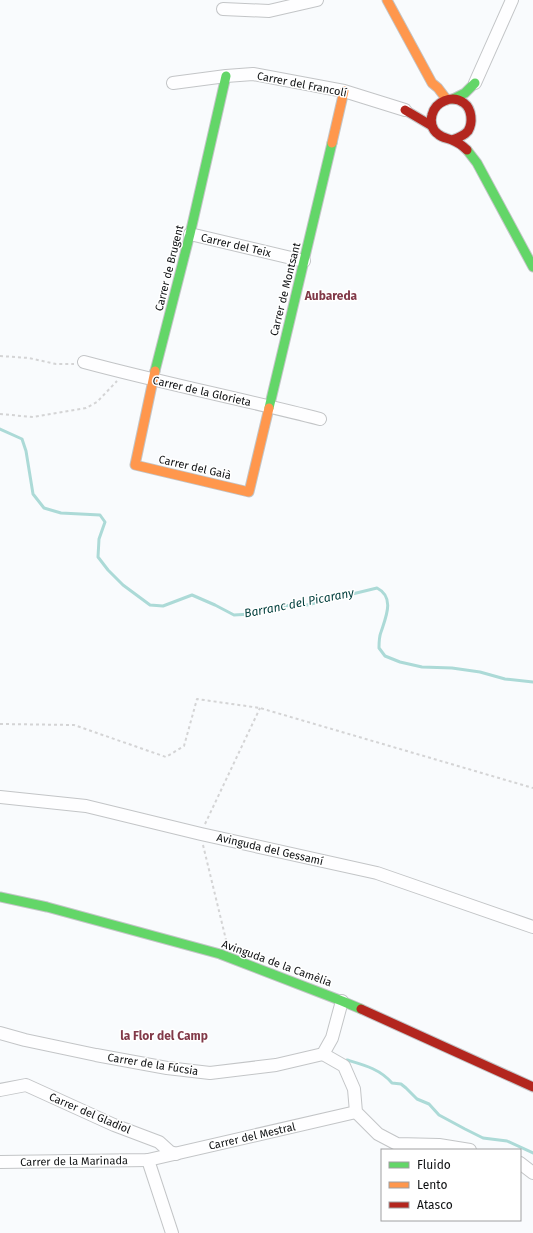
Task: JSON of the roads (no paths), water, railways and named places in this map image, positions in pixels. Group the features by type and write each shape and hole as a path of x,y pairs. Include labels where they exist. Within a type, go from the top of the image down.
{"street":[{"path":"223,9 270,10 317,0"},
{"path":"387,0 432,83 450,100 463,104 467,107 471,121 469,142 471,147 470,152"},
{"path":"467,107 469,97 512,0"},
{"name":"Carrer del Francolí","path":"173,83 253,74 344,91 405,110"},
{"name":"Carrer de Brugent","path":"135,465 153,380 190,234 226,76"},
{"path":"432,83 433,104 431,119 434,132 445,139 452,140 470,152 533,267"},
{"path":"405,110 438,104 450,100 465,93 475,83"},
{"name":"Carrer de Montsant","path":"249,492 344,91"},
{"path":"405,110 415,114 420,120 432,126"},
{"path":"452,140 462,136 470,128"},
{"name":"Carrer del Teix","path":"190,234 304,261"},
{"name":"Carrer de la Glorieta","path":"87,363 153,380 269,406 320,420"},
{"name":"Carrer del Gaià","path":"135,465 249,492"},
{"name":"Avinguda del Gessamí","path":"0,797 86,806 201,834 377,873 533,927"},
{"name":"Avinguda de la Camèlia","path":"0,897 47,907 220,954 342,1001 533,1087"},
{"path":"342,1001 332,1038 323,1054 344,1066 354,1089 356,1112 378,1134 397,1144 439,1145 464,1149"},
{"name":"Carrer de la Fúcsia","path":"0,1033 103,1056 167,1068 210,1073 276,1065 323,1054"},
{"name":"Carrer del Gladiol","path":"0,1090 26,1085 114,1125 159,1142 170,1152 176,1154"},
{"name":"Carrer del Mestral","path":"148,1160 356,1112"},
{"path":"148,1160 172,1233"},
{"name":"Carrer de la Marinada","path":"0,1162 148,1160"},
{"path":"521,1164 533,1173"}],"waterway":[{"name":"Barranc del Picarany","path":"0,429 22,439 26,451 33,494 44,508 61,513 100,515 105,522 99,539 98,557 123,585 150,605 163,606 192,595 234,615 251,614 277,606 307,605 377,588 383,592 386,597 388,608 379,642 379,648 385,656 400,662 422,667 452,668 480,672 505,679 533,682"},
{"path":"347,1060 377,1071 392,1083 401,1084 417,1099 429,1104 439,1115 465,1129 483,1138 507,1141 533,1153"}],"district":[{"name":"Aubareda","path":"331,296"},
{"name":"la Flor del Camp","path":"164,1036"}]}
